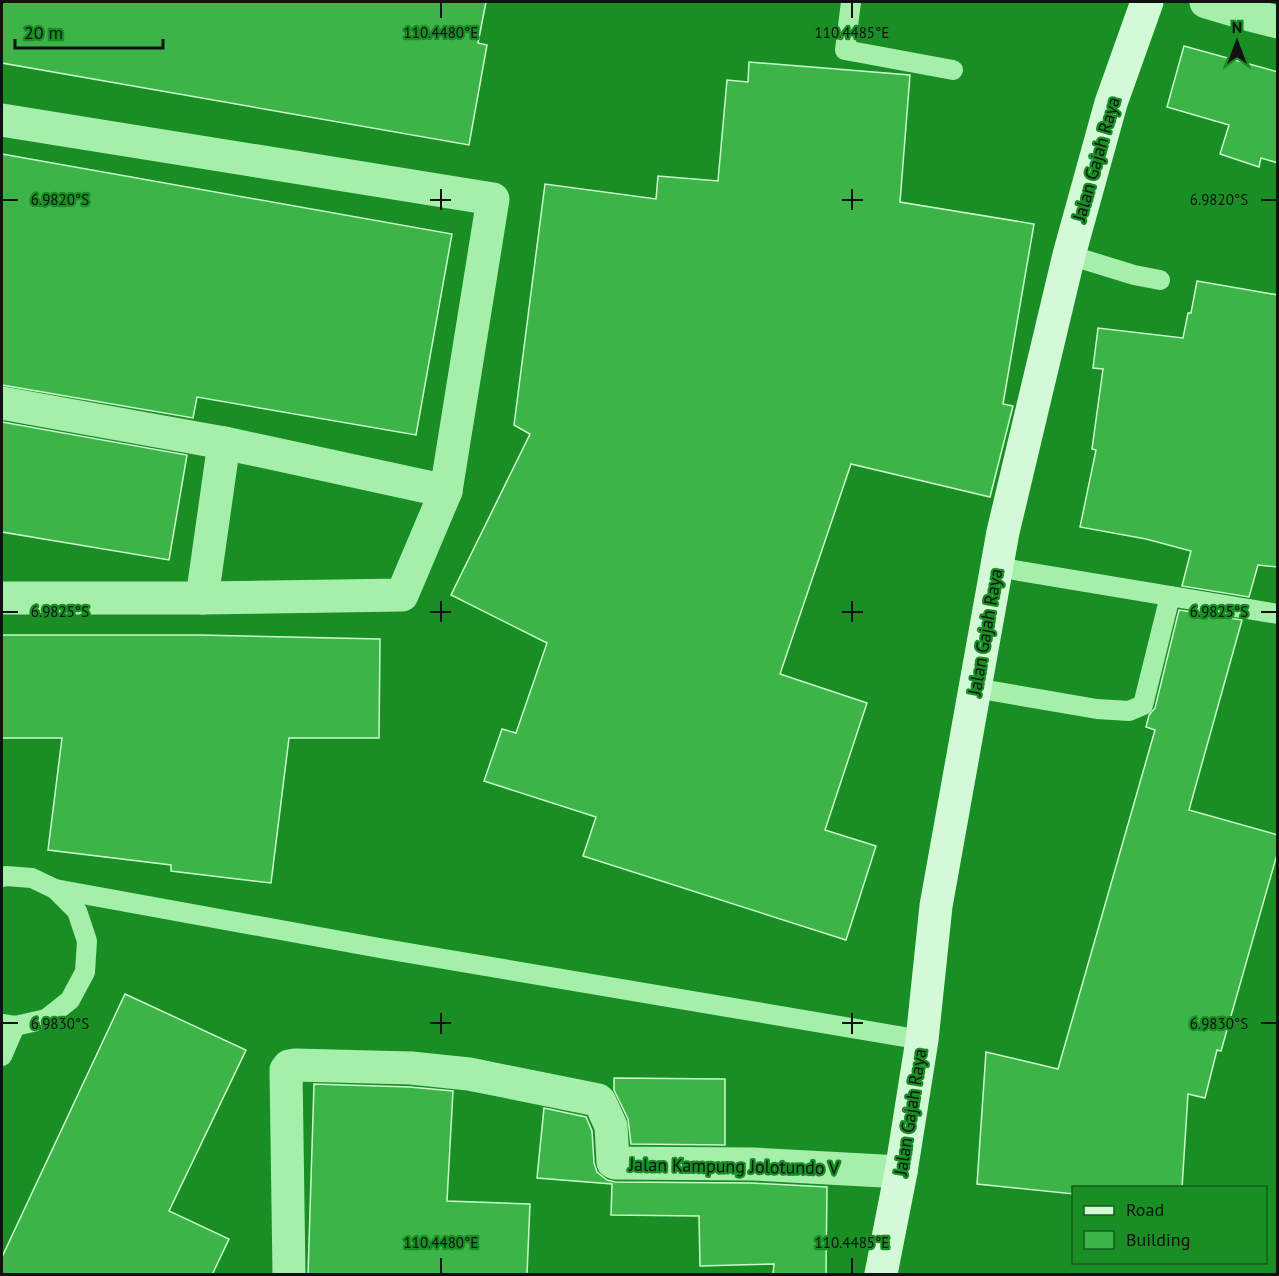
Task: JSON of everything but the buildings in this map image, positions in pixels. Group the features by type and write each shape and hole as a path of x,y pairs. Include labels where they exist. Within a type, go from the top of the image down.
{"main road":[{"name":"Jalan Gajah Raya","path":"886,1274 922,1040 936,906 1003,532 1069,255 1111,103 1147,2"}],"street":[{"path":"1206,2 1278,22"},
{"path":"2,120 493,199 446,491 402,595 2,598"},
{"path":"2,403 224,443 446,491"},
{"path":"202,598 224,443"},
{"name":"Jalan Kampung Jolotundo V","path":"289,1275 286,1070 289,1066 411,1068 469,1074 598,1100 611,1126 615,1163 753,1164 901,1172"}],"lane":[{"path":"851,2 845,50 952,70"},
{"path":"1069,255 1134,275 1160,280"},
{"path":"996,567 1278,614"},
{"path":"975,688 1097,709 1129,711 1143,705 1170,596"},
{"path":"2,877 32,879 55,889 385,949 922,1040"},
{"path":"2,1056 8,1025 46,1018 70,1000 85,972 87,941 77,911 55,889"}]}
